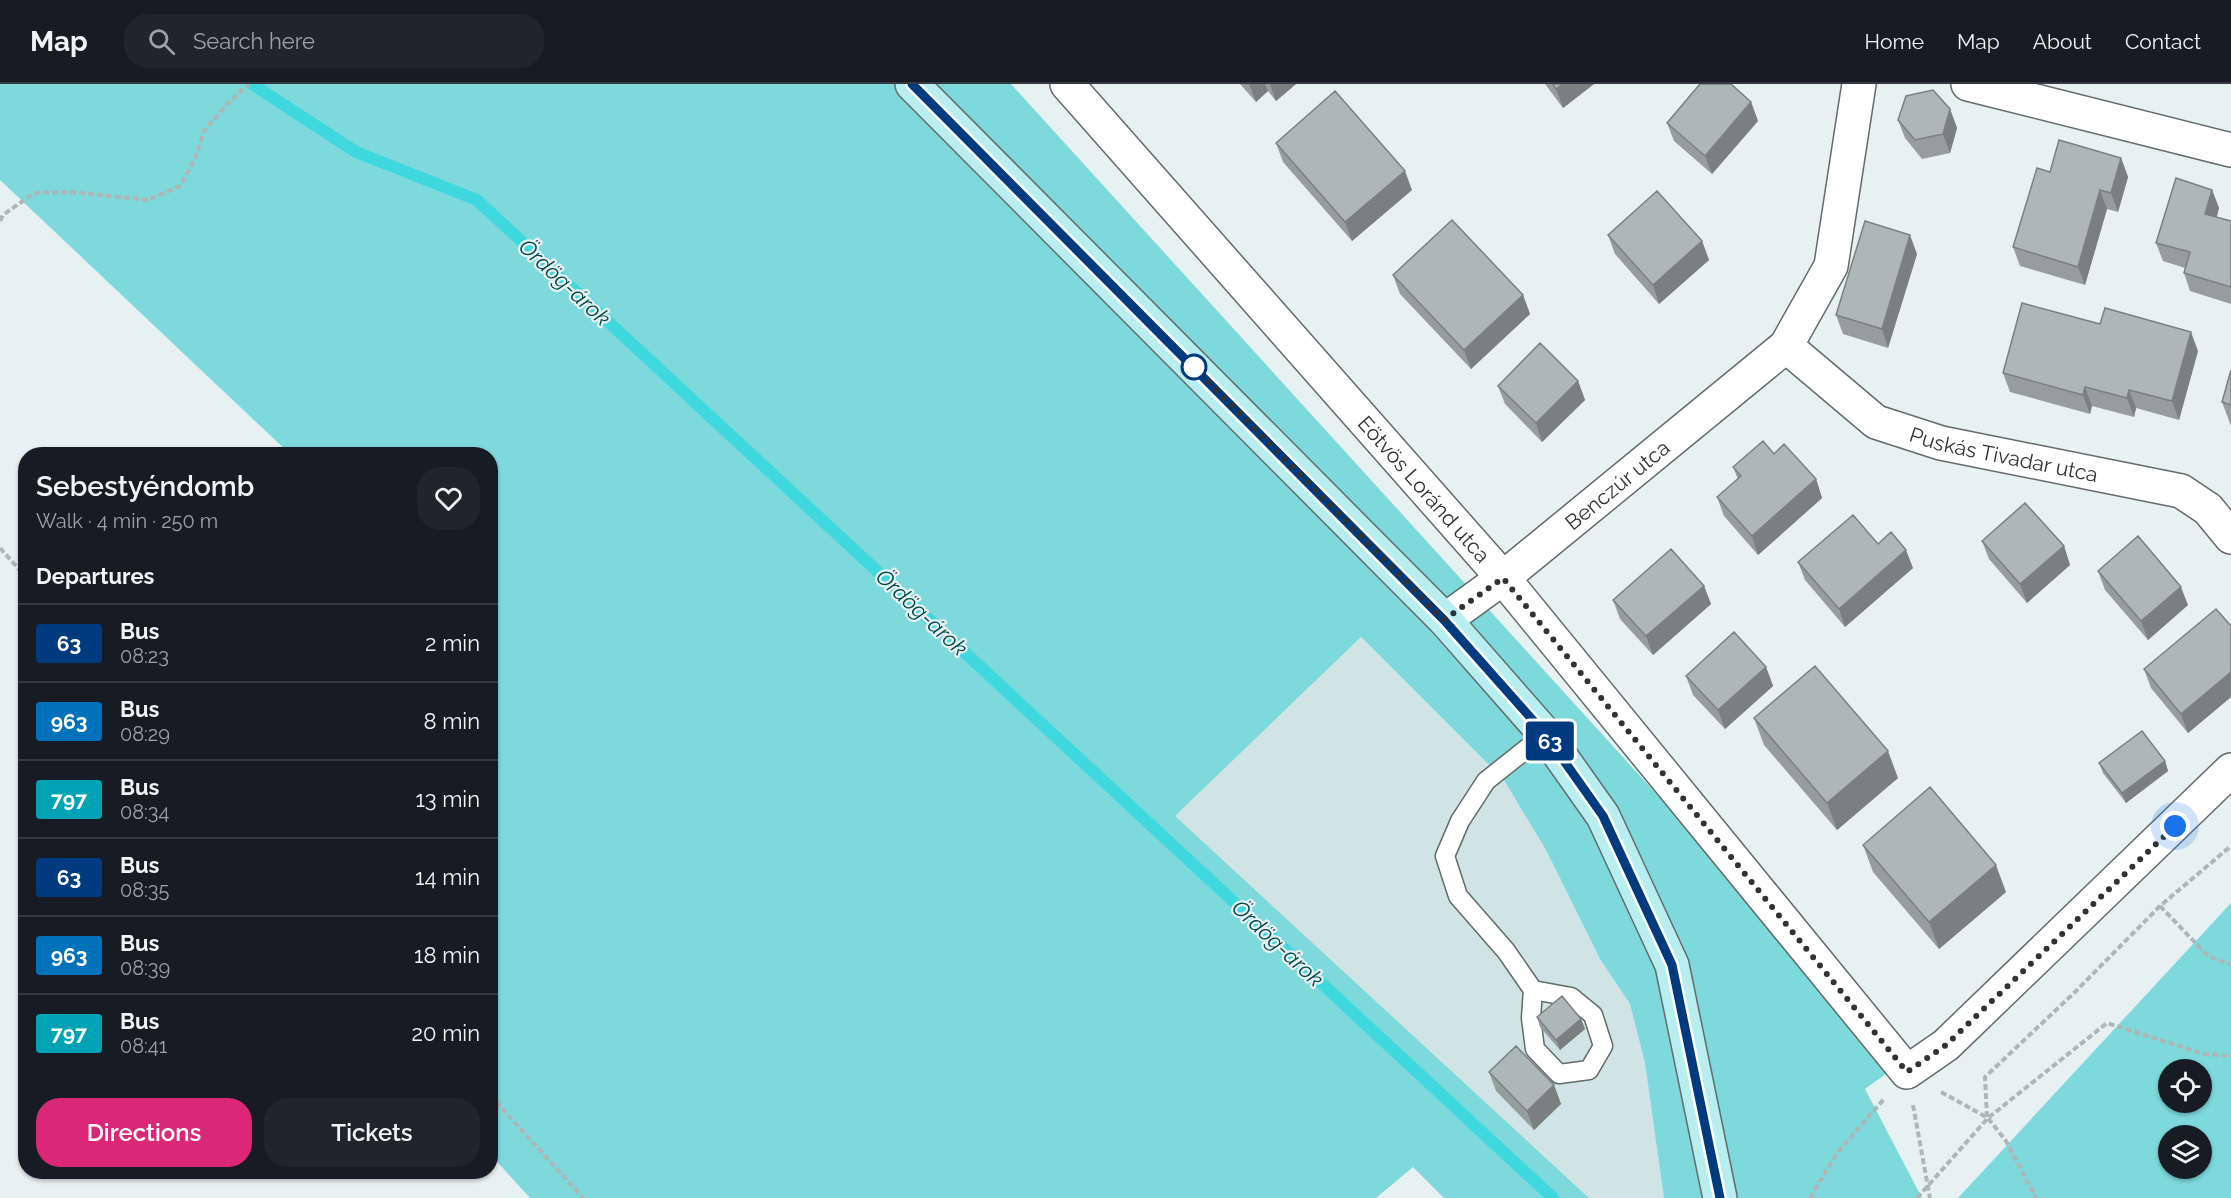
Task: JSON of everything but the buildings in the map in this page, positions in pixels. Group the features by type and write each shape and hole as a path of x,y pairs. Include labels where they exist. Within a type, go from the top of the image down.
{"street":[{"path":"912,84 1444,620 1545,734 1603,816 1672,965 1720,1198"},
{"name":"Eötvös Loránd utca","path":"1067,84 1503,578 1907,1072"},
{"path":"1786,346 1831,266 1858,84"},
{"path":"1968,84 2231,150"},
{"name":"Benczúr utca","path":"1444,620 1503,578 1786,346"},
{"name":"Puskás Tivadar utca","path":"1786,346 1876,422 1941,443 2181,490 2208,509 2231,537"},
{"path":"1907,1072 1946,1045 2231,770"}],"lane":[{"path":"1533,990 1571,997 1593,1015 1603,1046 1589,1070 1559,1074 1535,1049 1530,1018 1533,990 1506,951 1458,896 1445,856 1460,820 1486,781 1545,734"}],"path":[{"path":"0,221 3,215 34,193 71,192 148,200 180,186 195,159 204,131 228,103 249,84"},
{"path":"0,548 18,568"},
{"path":"1988,1118 1985,1077 2074,993 2160,906 2231,846"},
{"path":"2160,906 2208,956 2231,965"},
{"path":"1917,1198 1988,1118 2107,1023 2204,1054 2231,1056"},
{"path":"1907,1072 1988,1118 2006,1141 2036,1198"},
{"path":"1907,1072 1930,1198"},
{"path":"1810,1198 1838,1153 1907,1072"},
{"path":"498,1104 583,1198"}],"shaded area":[{"path":"0,84 1011,84 1901,1063 1865,1089 1922,1198 1664,1198 1645,1063 1630,1004 1600,959 1546,850 1504,780 1361,637 1175,816 1589,1198 1444,1198 1413,1167 1376,1198 530,1198 498,1163 498,447 283,447 0,180"},
{"path":"1361,637 1504,780 1546,850 1600,959 1630,1004 1645,1063 1664,1198 1589,1198 1174,816"},
{"path":"2231,903 2231,1198 1958,1198"}],"waterway":[{"name":"Ördög-árok","path":"252,84 356,152 477,200 1553,1198"}],"bus line":[{"name":"63","path":"912,84 1444,620 1545,734 1603,816 1672,965 1720,1198"}],"route":[{"path":"1194,367 1444,620 1503,578 1907,1072 1946,1045 2175,826"}]}
